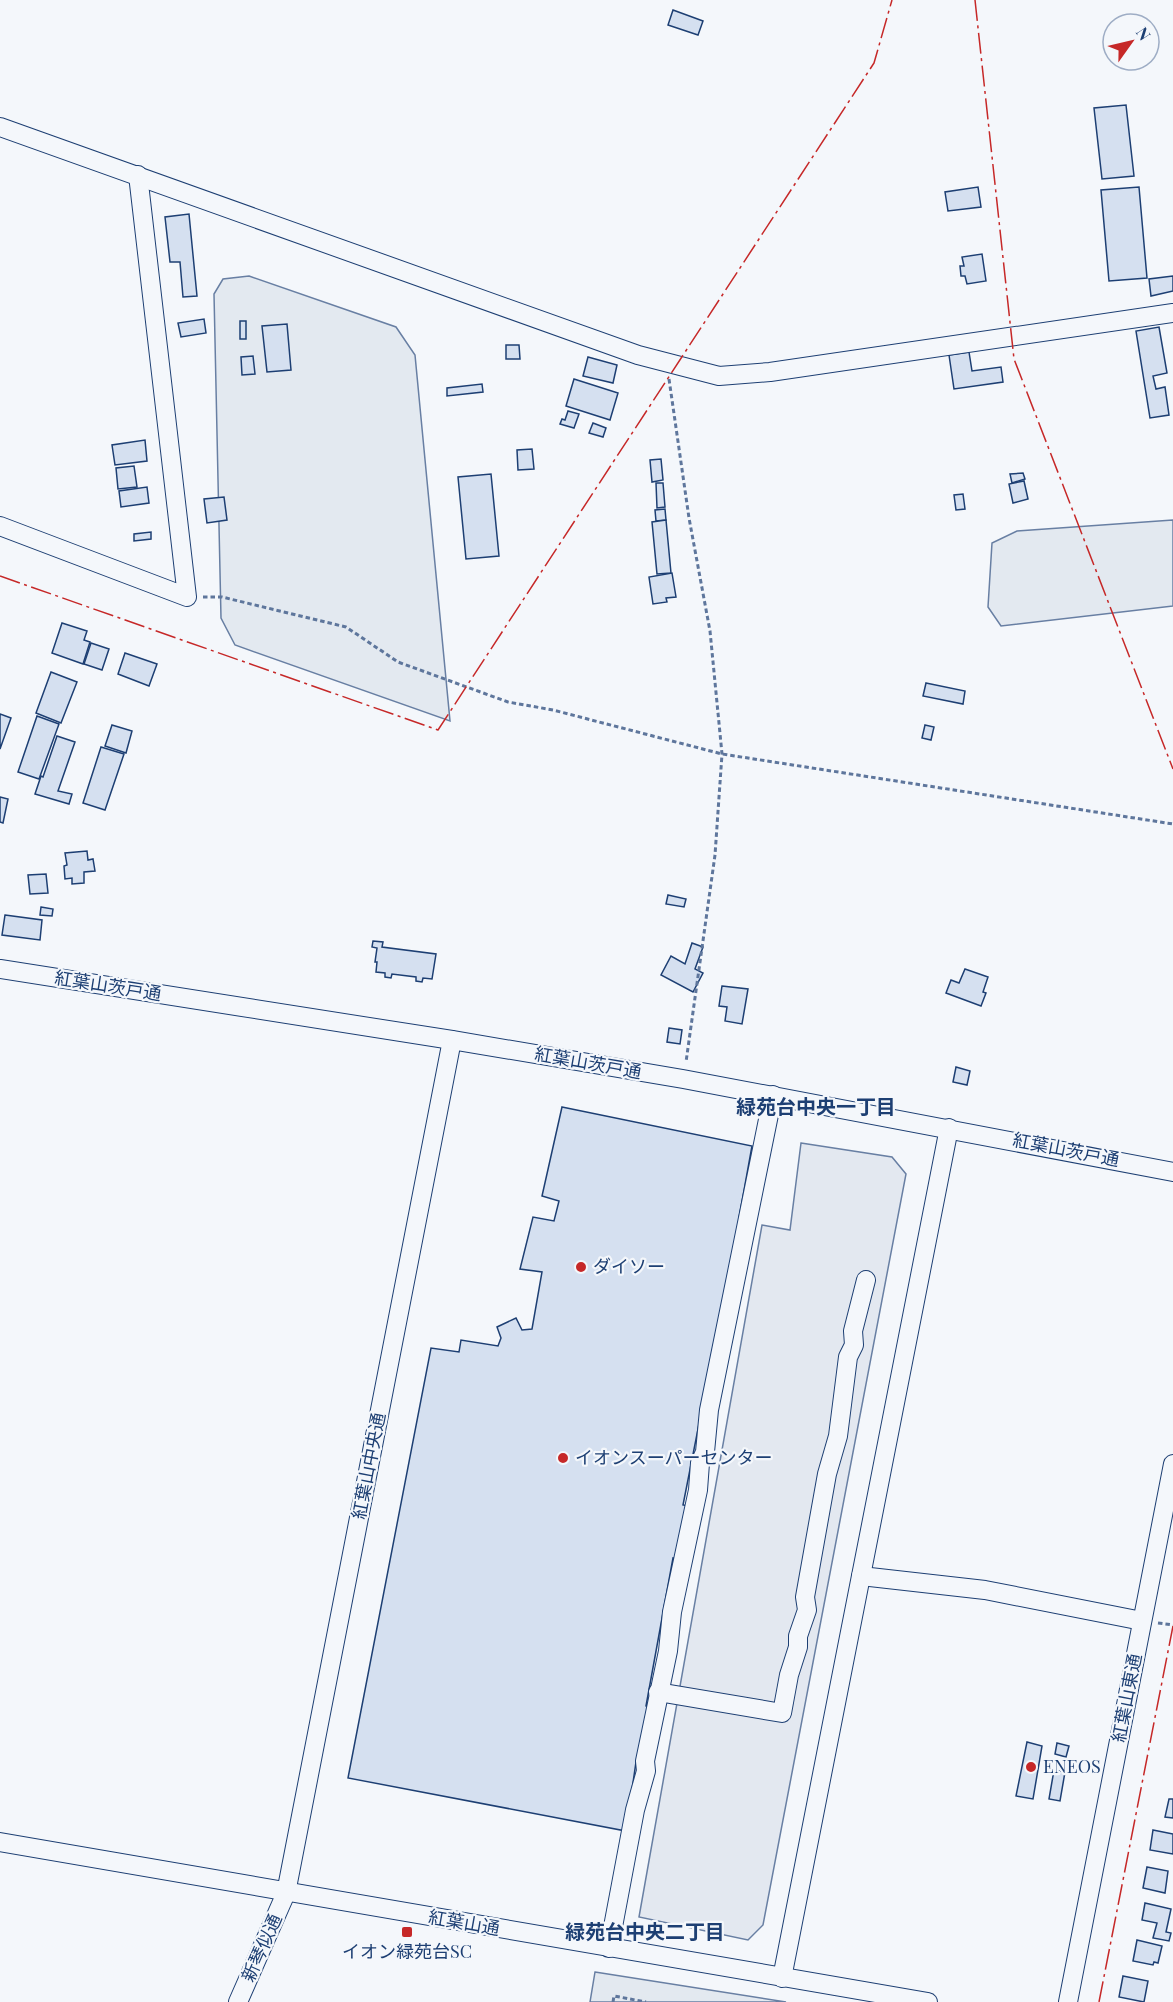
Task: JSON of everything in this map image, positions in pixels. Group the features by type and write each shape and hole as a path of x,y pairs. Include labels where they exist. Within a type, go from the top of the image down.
{"street":[{"path":"0,127 627,351 719,376 770,372 1173,313"},
{"path":"0,526 187,597 138,175"},
{"name":"紅葉山茨戸通","path":"0,969 683,1079 1173,1172"},
{"name":"紅葉山中央通","path":"286,1893 452,1040"},
{"path":"609,1948 635,1810 646,1771 645,1761 668,1652 672,1612 698,1490 700,1463 705,1452 709,1410 773,1095"},
{"path":"782,1978 949,1128"},
{"path":"658,1692 782,1713 789,1676 798,1647 798,1636 807,1610 805,1597 827,1474 838,1436 848,1357 854,1345 853,1331 866,1280"},
{"name":"紅葉山東通","path":"1068,2002 1149,1622 1173,1464"},
{"path":"861,1576 985,1590 1149,1622"},
{"name":"紅葉山通","path":"0,1842 899,2000 928,2002"},
{"name":"新琴似通","path":"238,2002 286,1893"}],"path":[{"path":"667,363 689,518 710,631 722,754 716,855 683,1079"},
{"path":"187,597 222,597 346,627 398,662 508,702 553,710 722,754 1173,824"},
{"path":"1149,1622 1173,1625"},
{"path":"613,2002 614,1996 646,2002"}],"shaded area":[{"path":"249,276 396,327 415,355 450,721 235,645 221,618 214,294 223,279"},
{"path":"1173,520 1173,606 1001,626 988,607 992,543 1017,531"},
{"path":"801,1143 892,1157 906,1174 763,1925 748,1940 639,1917 762,1225 790,1230"},
{"path":"595,1972 786,2002 590,2002"}],"building":[{"path":"673,10 703,21 698,35 668,25"},
{"path":"1126,105 1134,176 1102,179 1094,108"},
{"path":"978,187 981,207 948,211 945,192"},
{"path":"1139,187 1147,278 1109,281 1101,190"},
{"path":"189,214 197,296 183,297 180,262 170,262 165,217"},
{"path":"982,254 986,281 967,284 965,276 961,276 960,266 964,266 962,257"},
{"path":"1173,276 1173,291 1151,296 1149,279"},
{"path":"204,319 206,333 181,337 178,323"},
{"path":"240,321 246,321 246,339 240,339"},
{"path":"287,324 291,370 267,372 262,326"},
{"path":"1159,327 1167,373 1153,376 1156,389 1165,387 1169,415 1150,418 1136,331"},
{"path":"506,345 519,345 520,359 506,359"},
{"path":"969,352 972,371 1001,367 1003,382 954,389 949,355"},
{"path":"253,356 255,374 242,375 241,357"},
{"path":"588,357 617,365 613,383 583,376"},
{"path":"574,379 618,393 610,420 566,406"},
{"path":"482,384 483,392 447,396 447,388"},
{"path":"568,411 579,414 574,428 560,424 562,419 565,420"},
{"path":"593,423 606,428 603,437 589,433"},
{"path":"145,440 147,461 115,465 112,445"},
{"path":"532,449 534,469 518,470 517,450"},
{"path":"661,459 663,480 652,482 650,460"},
{"path":"134,466 137,487 118,489 116,468"},
{"path":"1023,473 1025,479 1012,483 1010,474"},
{"path":"491,474 499,556 466,559 458,477"},
{"path":"1024,481 1028,499 1013,503 1009,484"},
{"path":"656,483 663,483 665,507 657,508"},
{"path":"147,487 149,503 121,507 119,491"},
{"path":"963,494 965,509 956,510 954,495"},
{"path":"224,497 227,520 207,523 204,499"},
{"path":"665,509 666,520 656,521 655,510"},
{"path":"666,520 671,573 657,574 652,522"},
{"path":"151,532 151,539 134,541 134,534"},
{"path":"672,573 676,597 666,598 667,602 653,604 649,577"},
{"path":"62,623 87,631 84,640 90,642 83,664 52,653"},
{"path":"91,643 109,649 102,670 84,664"},
{"path":"125,653 157,664 149,686 118,674"},
{"path":"51,672 77,682 61,723 36,713"},
{"path":"926,683 965,691 963,704 923,696"},
{"path":"0,714 11,718 0,749"},
{"path":"37,716 59,724 39,779 18,772"},
{"path":"112,725 132,731 126,753 105,746"},
{"path":"925,725 934,727 931,740 922,738"},
{"path":"57,736 75,742 58,791 72,794 69,804 35,794"},
{"path":"101,747 124,754 105,810 83,803"},
{"path":"0,797 8,799 3,823 0,822"},
{"path":"87,851 88,860 93,859 95,871 84,872 84,883 72,884 72,878 65,879 64,866 67,865 65,853"},
{"path":"46,874 48,893 30,894 28,875"},
{"path":"668,895 686,899 684,907 666,904"},
{"path":"41,907 53,909 52,916 40,915"},
{"path":"5,915 42,920 40,940 2,935"},
{"path":"373,941 383,942 382,947 436,954 432,979 423,978 422,982 416,981 416,977 392,974 391,978 385,977 385,973 376,972 377,948 372,947"},
{"path":"692,943 703,947 695,969 703,973 693,992 661,975 671,956 685,964"},
{"path":"965,969 988,977 983,992 986,993 981,1006 946,993 951,980 959,983"},
{"path":"722,986 748,989 742,1024 725,1021 727,1007 719,1006"},
{"path":"669,1028 682,1030 680,1044 667,1042"},
{"path":"956,1067 970,1071 967,1085 953,1082"},
{"path":"562,1107 752,1146 739,1218 755,1223 729,1272 683,1505 700,1508 687,1561 673,1558 646,1706 663,1709 652,1762 636,1762 626,1831 348,1778 431,1348 459,1352 461,1340 498,1346 501,1338 497,1327 516,1318 522,1330 532,1329 542,1272 520,1269 533,1217 554,1221 559,1201 542,1196"},
{"path":"1027,1742 1042,1746 1033,1799 1016,1796"},
{"path":"1057,1743 1069,1746 1066,1757 1055,1754"},
{"path":"1054,1770 1065,1772 1060,1801 1049,1799"},
{"path":"1169,1799 1173,1799 1173,1818 1165,1817"},
{"path":"1153,1830 1173,1834 1173,1854 1150,1850"},
{"path":"1147,1867 1168,1871 1165,1893 1143,1888"},
{"path":"1145,1903 1171,1909 1166,1932 1171,1933 1169,1941 1153,1938 1157,1923 1142,1920"},
{"path":"1137,1940 1162,1946 1158,1963 1154,1962 1153,1965 1133,1961"},
{"path":"1123,1976 1148,1981 1144,2002 1119,1997"}],"power":[{"path":"0,576 438,730 874,63 892,0"},
{"path":"975,0 1014,359 1173,769"},
{"path":"1099,2002 1173,1626"}],"place":[{"name":"ダイソー","path":"581,1267"},
{"name":"イオンスーパーセンター","path":"563,1458"},
{"name":"ENEOS","path":"1031,1767"},
{"name":"イオン緑苑台SC","path":"407,1932"}],"district":[{"name":"緑苑台中央一丁目","path":"816,1107"},
{"name":"緑苑台中央二丁目","path":"645,1932"}]}
